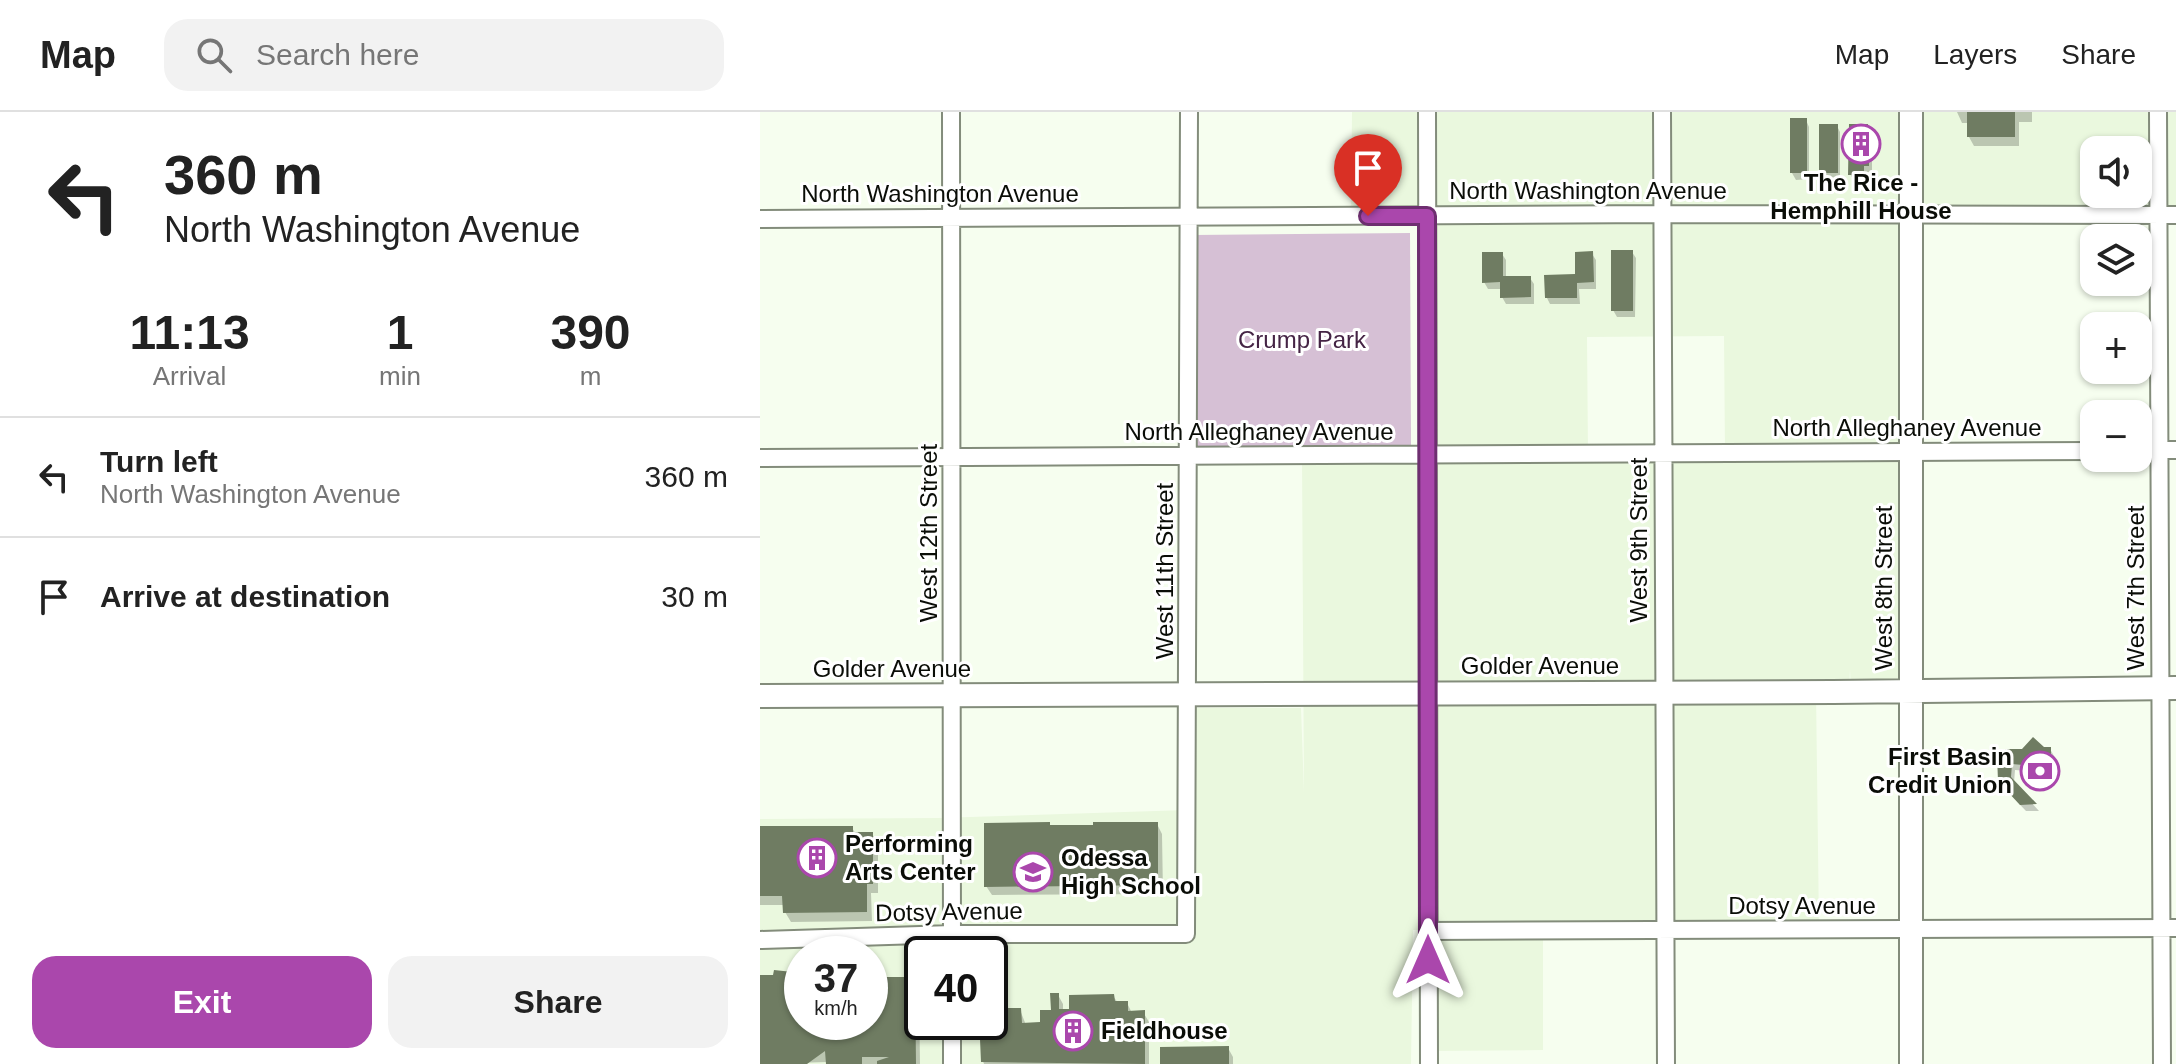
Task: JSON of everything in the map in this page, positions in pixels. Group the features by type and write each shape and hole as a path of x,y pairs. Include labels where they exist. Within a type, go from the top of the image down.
{"main road":[{"name":"West 8th Street","path":"1911,112 1911,1064"},
{"name":"Golder Avenue","path":"760,696 2168,688"}],"street":[{"name":"West 12th Street","path":"951,112 952,934"},
{"name":"West 11th Street","path":"1186,934 1189,112"},
{"path":"1427,112 1429,1064"},
{"name":"West 9th Street","path":"1662,112 1666,1064"},
{"name":"West 7th Street","path":"2158,112 2158,215 2168,450 2168,928 2162,1064"},
{"name":"North Washington Avenue","path":"760,219 1662,214 2176,215"},
{"name":"North Alleghaney Avenue","path":"760,458 2080,451"},
{"name":"Dotsy Avenue","path":"1428,931 2168,928"},
{"name":"Dotsy Avenue","path":"760,940 952,934 1186,934"},
{"path":"952,1040 952,1064"}],"shaded area":[{"path":"1352,112 2176,112 2176,215 1913,217 1915,690 1851,690 1850,669 1849,690 1816,691 1819,927 1543,929 1543,1050 1429,1051 1428,930 1413,930 1411,1064 760,1064 760,819 938,818 1187,810 1193,708 1301,708 1304,792 1302,456 1427,455 1427,216 1351,216","holes":["1724,336 1725,453 1588,454 1587,337"]}],"green space":[{"name":"Crump Park","path":"1410,233 1411,445 1194,447 1193,235"}],"building":[{"path":"1967,112 2015,112 2015,137 1967,137"},
{"path":"1790,118 1807,118 1807,173 1790,173"},
{"path":"1819,124 1838,124 1838,173 1819,173"},
{"name":"The Rice - Hemphill House","path":"1849,124 1868,124 1868,134 1873,134 1869,166 1864,166 1864,175 1848,175"},
{"path":"1611,250 1633,250 1633,311 1611,311"},
{"path":"1593,251 1594,282 1577,283 1577,298 1545,298 1544,275 1575,274 1575,252"},
{"path":"1482,252 1503,252 1503,276 1531,276 1531,297 1500,298 1500,282 1482,283"},
{"name":"First Basin Credit Union","path":"2033,737 2044,747 2051,747 2051,779 2041,782 2023,765 2012,764 2011,777 2037,804 2020,805 1998,781 1997,755 2006,755 2005,749 2022,749"},
{"path":"1050,822 1050,825 1093,825 1093,822 1158,822 1158,885 984,887 984,823"},
{"name":"Performing Arts Center","path":"760,826 853,826 853,832 873,832 873,884 867,884 867,912 783,913 782,896 760,896"},
{"path":"774,970 784,971 784,1040 888,1040 888,977 904,977 904,1040 916,1040 916,1064 877,1064 877,1061 889,1057 862,1057 862,1064 826,1064 825,1051 807,1064 760,1064 760,975 773,975"},
{"name":"Fieldhouse","path":"1050,993 1059,993 1059,1009 1069,1009 1069,995 1114,994 1115,1001 1128,1001 1128,1011 1145,1010 1145,1064 981,1062 980,1040 1008,1040 1008,1008 1021,1008 1022,1023 1040,1022 1040,1010 1051,1010"},
{"path":"1229,1046 1229,1064 1160,1064 1160,1047"}],"place":[{"name":"The Rice - Hemphill House","path":"1861,144"},
{"name":"First Basin Credit Union","path":"2040,771"},
{"name":"Performing Arts Center","path":"817,858"},
{"name":"Odessa High School","path":"1033,872"},
{"name":"Fieldhouse","path":"1073,1031"}],"route":[{"path":"1368,216 1427,216 1428,960"}]}
